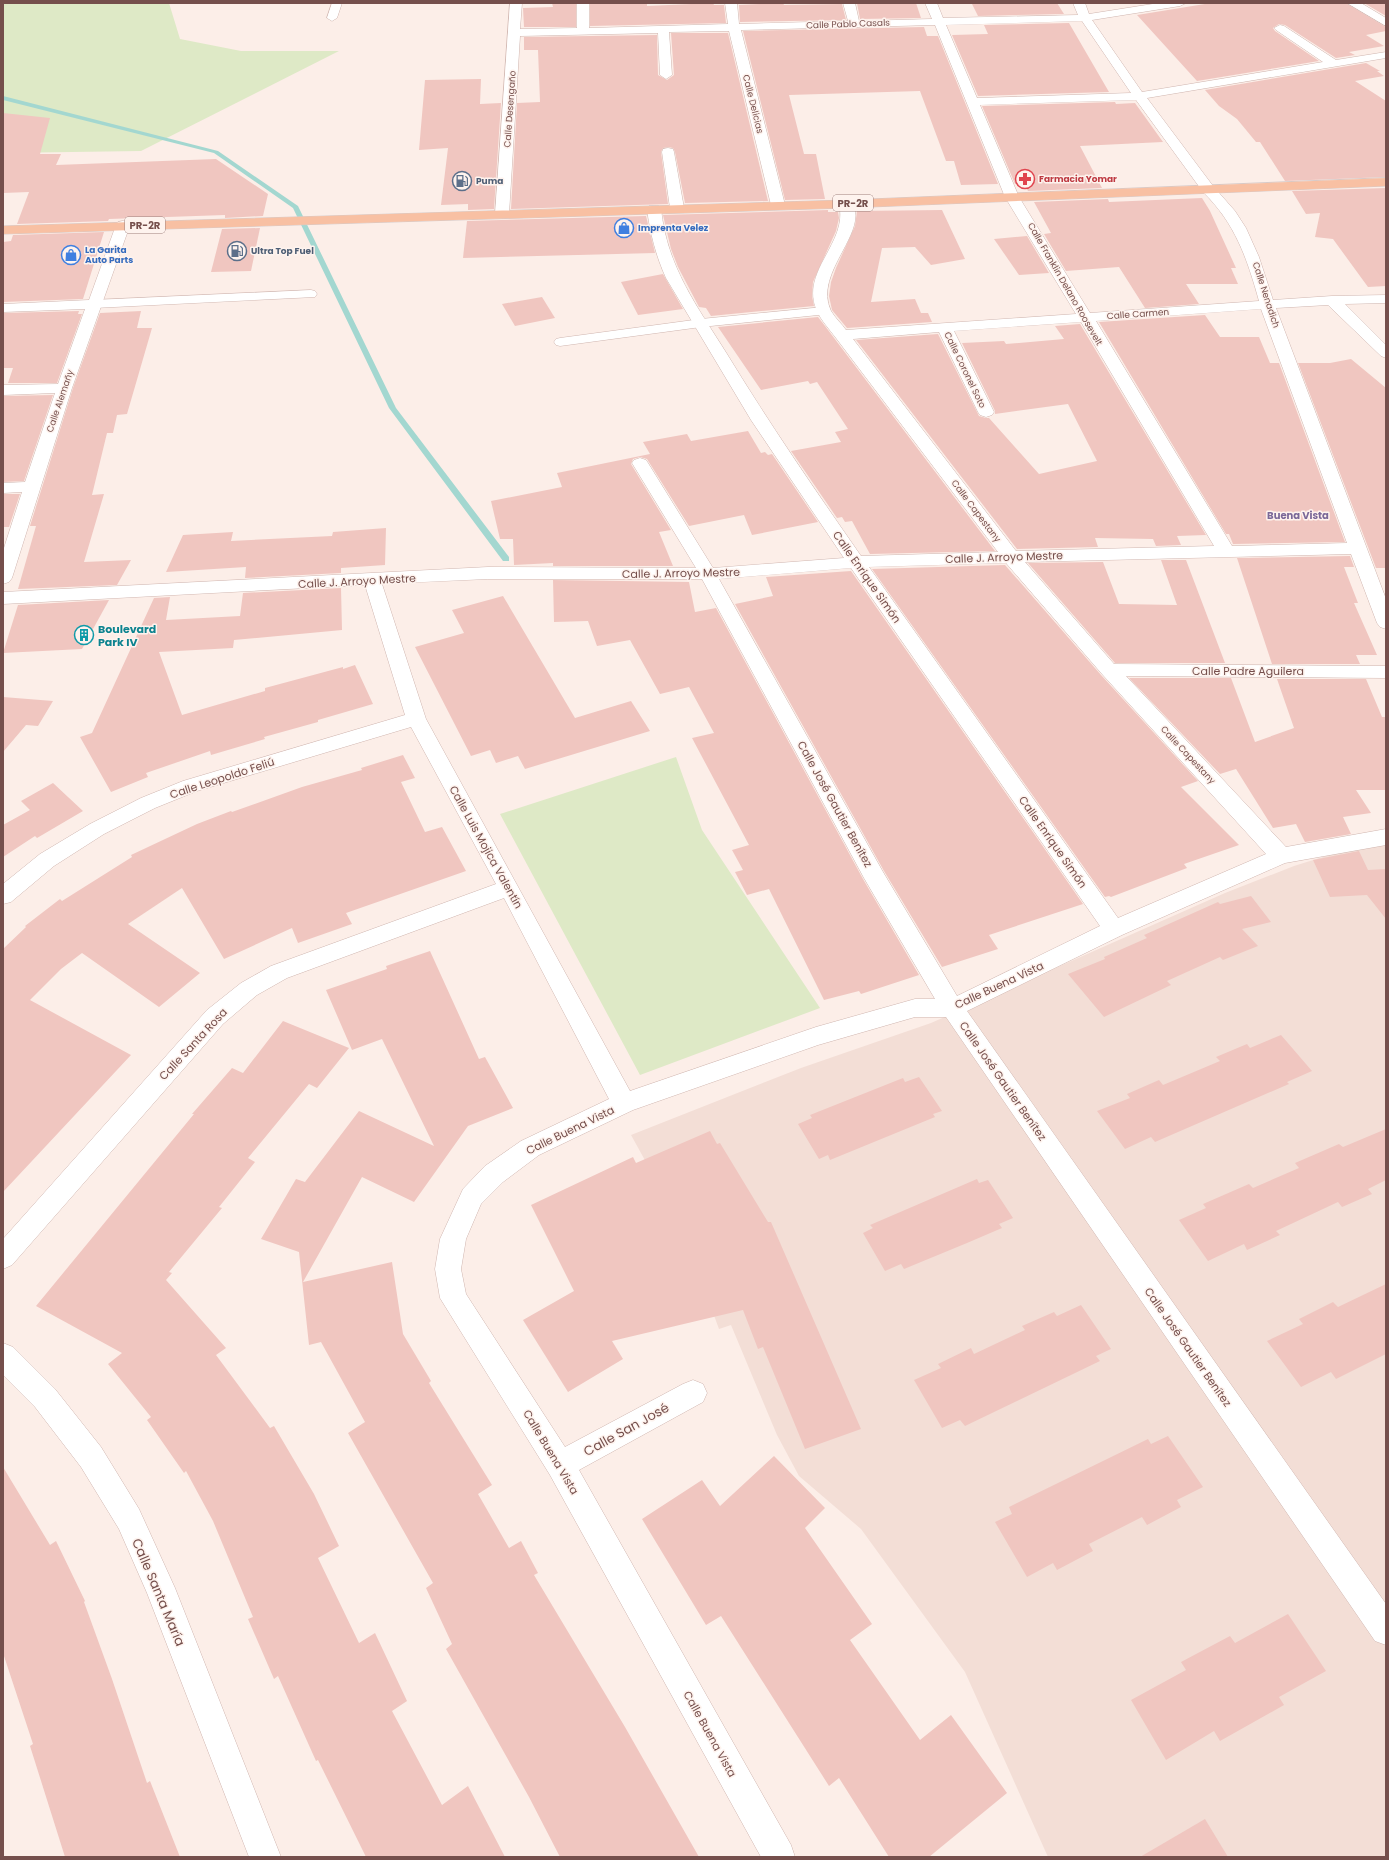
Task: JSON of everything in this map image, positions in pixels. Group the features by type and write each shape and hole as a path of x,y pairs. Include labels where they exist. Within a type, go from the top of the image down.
{"main road":[{"name":"PR-2R","path":"3,230 677,208 846,204 1386,182"}],"street":[{"name":"Calle Desengaño","path":"502,214 516,3"},
{"path":"583,3 583,31"},
{"name":"Calle Delicias","path":"731,3 734,27 778,205"},
{"path":"850,3 855,24"},
{"name":"Calle Franklin Delano Roosevelt","path":"931,3 1012,197 1022,211 1084,317 1226,551"},
{"name":"Calle Nenadich","path":"1079,3 1085,18 1139,96 1208,189 1222,201 1253,256 1267,305 1386,623"},
{"name":"Calle Pablo Casals","path":"515,33 1085,18 1180,3"},
{"path":"1353,3 1386,23"},
{"path":"1280,28 1334,64"},
{"path":"663,29 666,75"},
{"path":"973,102 1139,96 1386,55"},
{"path":"668,152 677,208"},
{"name":"Calle Capestany","path":"846,204 849,217 846,227 827,264 819,290 824,311 1011,557 1109,670 1281,856"},
{"name":"Calle Enrique Simón","path":"654,209 655,223 664,258 673,278 759,420 856,562 1114,928"},
{"name":"Calle Alemañy","path":"3,578 64,388 123,226"},
{"name":"Calle Carmen","path":"841,335 1332,300 1386,299"},
{"path":"1332,300 1380,312"},
{"path":"1332,300 1386,353"},
{"path":"3,308 94,304"},
{"name":"Calle Coronel Soto","path":"944,327 986,412"},
{"path":"3,390 64,388"},
{"name":"Calle José Gautier Benítez","path":"640,463 708,574 875,878 952,1008 1386,1630"},
{"path":"3,488 32,487"},
{"name":"Calle J. Arroyo Mestre","path":"3,598 488,573 708,574 856,562 1358,548"},
{"name":"Calle Luis Mojica Valentín","path":"372,580 416,719 509,888 624,1103"},
{"name":"Calle Padre Aguilera","path":"1109,670 1386,672"},
{"name":"Calle Leopoldo Feliú","path":"3,896 47,860 97,829 148,803 190,786 416,719"},
{"name":"Calle Buena Vista","path":"779,1857 560,1465 453,1298 448,1269 453,1239 472,1197 494,1174 530,1148 624,1103 824,1034 915,1008 952,1008 1055,959 1114,928 1281,856 1386,837"},
{"name":"Calle Santa Rosa","path":"3,1257 215,1017 249,988 279,972 509,888"},
{"name":"Calle Santa María","path":"3,1356 45,1398 91,1457 129,1519 160,1588 265,1857"},
{"name":"Calle San José","path":"560,1465 692,1393"}],"lane":[{"path":"332,18 337,3 342,3"},
{"path":"94,304 311,294"},
{"path":"560,342 701,323 824,311"}],"shaded area":[{"path":"1386,843 1386,1857 1048,1857 965,1672 861,1529 799,1476 777,1435 731,1325 719,1329 709,1302 698,1256 631,1135 801,1068 931,1023 1225,893 1294,866 1358,846"}],"green space":[{"path":"3,3 169,3 180,39 241,51 339,51 141,151 3,153"},
{"path":"676,757 702,830 820,1008 640,1075 500,814"}],"building":[{"path":"552,3 576,3 576,27 524,27 523,8 553,7"},
{"path":"590,3 647,3 647,6 713,3 714,5 724,5 726,23 590,26"},
{"path":"783,3 784,5 842,4 846,20 740,22 739,5"},
{"path":"857,3 916,3 921,18 860,19"},
{"path":"1057,3 1064,14 978,16 972,4"},
{"path":"1211,3 1346,3 1386,27 1386,31 1366,35 1384,46 1349,52 1355,55 1336,58 1285,25 1279,24 1273,28 1275,31 1319,61 1197,81 1137,15"},
{"path":"1364,3 1386,3 1386,16"},
{"path":"1069,23 1109,92 978,96 952,35 988,34 984,25"},
{"path":"924,27 927,36 938,36 998,184 961,185 954,161 946,161 920,91 789,95 804,154 816,154 825,199 785,200 743,31"},
{"path":"671,33 728,33 768,201 685,203 675,152 673,148 668,147 663,148 661,152 668,204 511,209 517,103 540,102 538,50 524,50 524,37 657,35 658,75 667,80 674,75"},
{"path":"1366,63 1380,71 1377,71 1384,76 1355,81 1386,101 1386,177 1285,181 1260,142 1256,142 1237,119 1219,106 1205,90"},
{"path":"481,79 480,104 501,103 494,209 468,210 468,204 441,205 448,148 419,150 425,80"},
{"path":"1115,102 1116,104 1135,103 1163,142 1080,146 1102,188 1028,191 1026,187 1020,188 1019,184 1015,184 982,106"},
{"path":"3,113 50,118 40,154 61,154 56,165 216,159 268,194 263,216 225,218 225,215 17,224 29,192 3,193"},
{"path":"1386,188 1386,286 1368,287 1333,239 1315,237 1320,213 1306,214 1292,191"},
{"path":"1202,198 1210,211 1236,268 1231,268 1238,284 1186,284 1199,304 1145,308 1119,267 1066,271 1044,234 1051,233 1034,202 1108,199 1109,202"},
{"path":"828,210 828,212 838,212 839,218 836,231 813,282 812,296 814,306 711,316 706,308 699,307 678,267 671,249 663,215"},
{"path":"942,210 965,259 931,265 915,247 882,248 871,302 915,299 921,313 928,313 932,322 847,328 832,310 829,296 831,282 836,268 855,226 857,211"},
{"path":"646,216 655,253 463,258 467,221"},
{"path":"260,228 251,271 211,272 222,229"},
{"path":"104,232 83,299 3,302 3,242 11,241 13,235"},
{"path":"1027,236 1049,273 1019,275 994,239"},
{"path":"663,274 683,309 638,315 621,282"},
{"path":"542,297 555,318 515,326 502,304"},
{"path":"79,311 78,314 82,314 57,383 8,383 13,368 3,368 3,313"},
{"path":"141,311 137,328 152,328 127,414 117,415 113,433 107,433 92,495 104,494 84,562 131,560 117,585 18,589 36,526 30,526 73,388 100,313"},
{"path":"1205,315 1220,337 1259,337 1270,363 1279,363 1345,542 1233,544 1229,534 1226,534 1099,322"},
{"path":"818,317 995,551 870,554 852,521 845,522 842,517 837,518 791,451 841,442 835,432 848,429 817,382 810,384 808,381 761,390 718,327"},
{"path":"1080,324 1206,535 1177,536 1181,545 1156,546 1153,539 1095,538 1098,547 1017,549 856,340 938,334 979,416 989,418 1039,474 1097,461 1068,404 995,414 995,411 962,343 1004,341 1006,344 1064,339 1055,326"},
{"path":"1351,359 1386,388 1386,568 1376,568 1298,363 1330,363"},
{"path":"53,395 24,481 3,482 3,396"},
{"path":"748,431 761,453 765,452 768,455 772,454 818,522 752,535 744,515 689,526 647,459 640,457 633,459 631,464 671,530 659,532 673,566 553,566 553,563 514,565 513,539 500,539 491,501 562,487 557,473 650,454 643,442 687,434 691,441"},
{"path":"3,494 20,494 9,527 3,527"},
{"path":"386,528 385,565 341,568 341,573 245,578 246,567 166,572 183,535 233,532 231,541 332,536 333,532"},
{"path":"1350,556 1354,567 1344,567 1358,603 1354,603 1377,655 1356,655 1360,664 1272,664 1237,558"},
{"path":"1161,560 1186,560 1225,663 1115,663 1028,563 1103,562 1119,604 1177,605"},
{"path":"1005,565 1101,675 1198,781 1181,787 1239,845 1184,864 1187,868 1111,897 1105,897 872,569"},
{"path":"851,571 1083,904 989,935 998,949 942,967 884,871 735,604 773,596 766,577"},
{"path":"553,580 689,582 695,612 716,608 863,879 919,975 861,994 859,991 824,1000 769,889 747,895 735,872 743,870 732,850 749,845 692,738 714,733 689,687 660,694 630,640 597,646 588,621 554,622"},
{"path":"341,588 342,630 234,640 233,648 159,652 182,715 265,691 265,688 355,665 373,704 318,720 318,722 264,737 265,739 211,755 210,751 146,773 148,777 111,792 80,737 92,733 154,598 170,597 166,620 240,616 243,593"},
{"path":"503,596 575,718 631,701 650,731 525,769 518,756 496,763 490,750 471,756 415,647 464,633 452,610"},
{"path":"109,600 82,649 3,653 18,605"},
{"path":"1129,678 1231,678 1255,742 1294,728 1277,679 1366,679 1382,717 1386,717 1386,790 1356,790 1371,813 1343,817 1351,834 1305,842 1296,824 1273,828 1236,769 1220,774"},
{"path":"3,697 53,701 38,726 26,725 3,752"},
{"path":"403,755 415,778 401,782 425,832 442,827 466,871 346,913 352,924 298,943 292,928 224,959 182,888 128,924 200,973 159,1007 82,953 61,969 30,1000 131,1055 3,1192 3,949 26,927 25,926 60,899 62,901 132,857 131,855 197,824 231,811 232,812 302,787 362,770 361,768"},
{"path":"53,783 83,811 37,838 35,836 3,857 3,825 30,810 21,801"},
{"path":"1359,851 1368,870 1386,869 1386,919 1367,895 1330,897 1313,860"},
{"path":"1251,896 1271,922 1242,929 1258,946 1223,960 1220,957 1167,981 1171,985 1104,1017 1068,974 1105,959 1104,957 1147,938 1144,935 1218,902 1220,904"},
{"path":"430,951 479,1059 485,1057 513,1108 468,1126 414,1202 362,1177 303,1282 392,1262 403,1334 431,1381 429,1383 492,1485 478,1494 509,1548 521,1541 538,1573 534,1575 625,1727 699,1857 560,1857 529,1797 446,1649 452,1644 426,1588 433,1583 348,1433 365,1422 321,1342 309,1345 299,1252 261,1239 296,1179 305,1182 359,1111 434,1146 382,1039 352,1050 326,990 387,969 386,966"},
{"path":"283,1021 349,1048 317,1088 309,1084 248,1158 255,1162 219,1207 222,1208 169,1272 172,1273 166,1280 226,1348 216,1355 270,1428 274,1426 314,1494 339,1546 318,1558 359,1643 375,1633 407,1701 392,1711 442,1805 468,1786 505,1857 366,1857 318,1760 316,1761 278,1676 274,1679 248,1619 253,1617 213,1521 186,1471 184,1473 147,1420 151,1417 108,1364 122,1353 36,1306 194,1114 192,1114 232,1068 243,1073"},
{"path":"1281,1035 1312,1071 1287,1082 1289,1084 1155,1142 1151,1137 1125,1149 1097,1111 1130,1098 1127,1094 1159,1080 1163,1085 1220,1061 1216,1057 1247,1044 1250,1048"},
{"path":"919,1077 942,1111 933,1114 935,1117 830,1160 828,1155 819,1159 798,1124 812,1118 810,1115 903,1078 905,1082"},
{"path":"1386,1129 1386,1180 1368,1189 1372,1194 1342,1207 1338,1202 1276,1231 1280,1235 1247,1250 1244,1244 1208,1261 1179,1220 1206,1208 1203,1204 1249,1184 1253,1188 1299,1168 1295,1163 1339,1144 1343,1147"},
{"path":"710,1131 717,1144 720,1143 768,1222 771,1222 861,1429 805,1449 763,1347 758,1349 743,1310 612,1341 623,1359 568,1392 523,1320 574,1291 531,1205 633,1157 636,1163"},
{"path":"977,1179 979,1183 988,1180 1013,1218 999,1224 1002,1228 967,1243 904,1269 901,1264 885,1271 863,1233 873,1228 870,1225"},
{"path":"1386,1284 1386,1354 1336,1379 1331,1372 1301,1387 1267,1341 1303,1324 1299,1319 1333,1302 1338,1307"},
{"path":"1081,1305 1111,1349 1096,1356 1100,1361 965,1426 960,1420 942,1428 914,1380 941,1368 938,1364 971,1348 974,1354 1025,1330 1022,1326 1054,1312 1057,1316"},
{"path":"1168,1436 1203,1487 1177,1500 1181,1507 1147,1525 1142,1517 1089,1544 1093,1551 1057,1570 1053,1563 1027,1577 995,1522 1012,1514 1009,1507 1148,1439 1151,1444"},
{"path":"774,1456 825,1508 805,1528 872,1624 850,1640 920,1740 951,1715 1007,1793 929,1857 889,1857 839,1778 829,1786 721,1616 706,1625 642,1519 702,1480 720,1506"},
{"path":"3,1467 50,1545 56,1541 85,1601 84,1602 147,1783 150,1781 180,1857 65,1857 30,1746 33,1744 3,1653"},
{"path":"1288,1614 1326,1671 1279,1697 1284,1705 1220,1741 1214,1731 1166,1760 1131,1700 1186,1670 1181,1662 1230,1636 1235,1643"},
{"path":"1205,1819 1228,1857 1140,1857"}],"waterway":[{"path":"3,98 216,152 296,207 393,408 506,559"}],"place":[{"name":"Farmacia Yomar","path":"1025,179"},
{"name":"Puma","path":"462,181"},
{"name":"Imprenta Velez","path":"624,228"},
{"name":"Ultra Top Fuel","path":"237,251"},
{"name":"La Garita Auto Parts","path":"71,255"},
{"name":"Boulevard Park IV","path":"84,635"}],"district":[{"name":"Buena Vista","path":"1298,515"}]}
